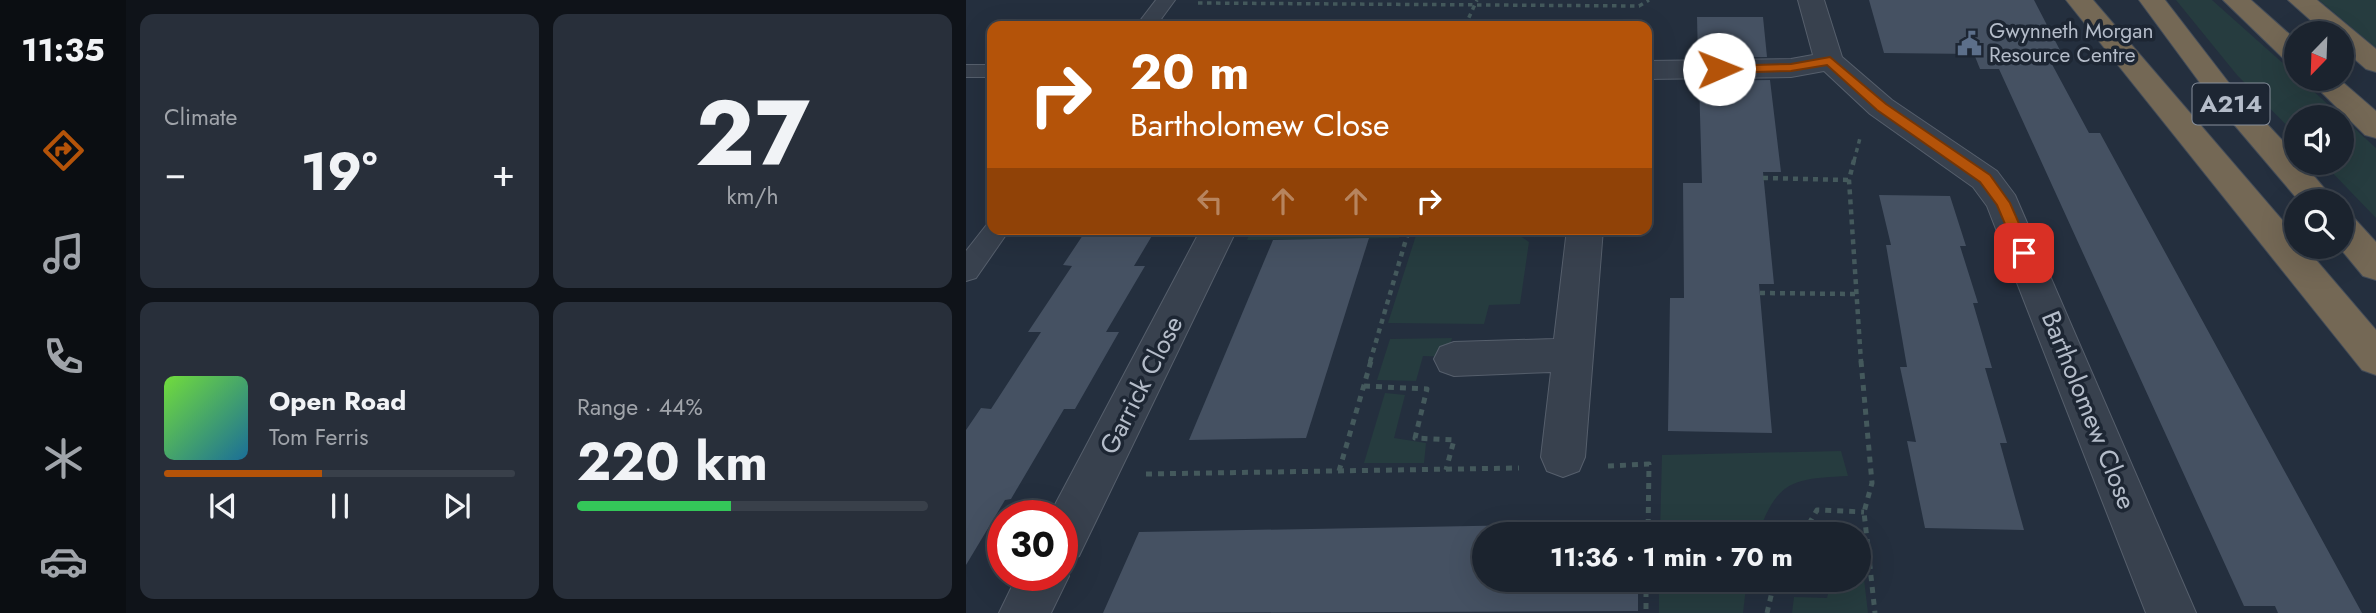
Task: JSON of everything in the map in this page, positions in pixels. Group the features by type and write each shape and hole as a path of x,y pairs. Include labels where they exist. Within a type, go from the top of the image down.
{"highway":[{"name":"A214","path":"2079,0 2376,358"},
{"name":"A214","path":"2152,0 2219,89 2307,189"},
{"name":"A214","path":"2236,0 2284,44"},
{"path":"2301,0 2326,21"},
{"path":"2354,45 2376,63"},
{"path":"2335,91 2376,128"},
{"path":"2354,241 2376,266"}],"street":[{"name":"Bartholomew Close","path":"1811,0 1823,47 1830,61 1881,107 1985,178 2003,203 2171,613"},
{"path":"1652,70 1791,68 1830,61"},
{"name":"Garrick Close","path":"1078,509 1216,235"},
{"path":"1563,457 1584,235"},
{"path":"1454,359 1572,355"},
{"path":"1024,613 1036,591"}],"lane":[{"path":"1150,21 1166,0"},
{"path":"966,71 987,71"},
{"path":"970,260 992,235"}],"path":[{"path":"1309,6 1312,0"},
{"path":"1356,6 1359,0"},
{"path":"1467,21 1477,0"},
{"path":"1595,5 1596,0"},
{"path":"1201,2 1474,7 1639,6 1649,0"},
{"path":"1863,127 1849,180 1855,294 1872,483 1864,512 1875,613"},
{"path":"1763,178 1849,180"},
{"path":"1339,471 1407,235"},
{"path":"1760,293 1855,294"},
{"path":"1364,386 1427,389 1415,438 1454,440 1446,470"},
{"path":"1601,467 1649,464 1648,522"},
{"path":"1096,474 1523,468"},
{"path":"1810,522 1817,510 1864,512"},
{"path":"1646,613 1647,592"},
{"path":"1766,613 1772,592"}],"green space":[{"path":"2176,0 2212,0 2284,64 2284,91 2313,91 2329,105 2284,105 2284,123 2237,75"},
{"path":"2319,0 2376,0 2376,48 2354,29 2354,21 2344,21"},
{"path":"2354,128 2376,148 2376,218 2354,195 2354,189 2348,189 2335,175 2354,175"},
{"path":"1249,235 1400,235 1399,238 1247,240"},
{"path":"1416,235 1519,235 1529,242 1520,304 1489,305 1484,324 1388,323"},
{"path":"1452,338 1447,357 1423,356 1416,381 1377,380 1390,339"},
{"path":"1385,393 1405,395 1394,438 1426,443 1424,463 1364,463"},
{"path":"1841,451 1848,476 1801,481 1790,486 1773,502 1763,522 1660,522 1662,455"},
{"path":"1659,592 1745,592 1743,613 1659,613"},
{"path":"1829,592 1866,592 1868,613 1792,613 1794,597 1827,598"}],"building":[{"path":"1869,0 2034,0 2063,56 2047,55 2089,133 2100,133 2362,613 2278,613 2275,606 2244,606 1999,69 1980,69 1974,54 1884,53"},
{"path":"1697,17 1763,17 1767,57 1698,58"},
{"path":"1770,80 1781,172 1763,172 1774,284 1759,284 1772,433 1668,431 1670,298 1684,298 1683,183 1702,183 1699,81"},
{"path":"1879,195 1950,196 1966,246 1960,246 1978,303 1973,303 1992,368 1985,368 2007,443 2000,443 2024,530 1925,528 1907,441 1916,442 1900,367 1907,367 1886,245 1891,245"},
{"path":"1083,235 1152,235 1134,266 1145,266 1106,332 1119,332 1075,409 1064,409 1011,499 987,500 987,530 966,565 966,430 981,408 991,409 1041,332 1028,332 1072,266 1063,265"},
{"path":"1369,238 1306,438 1189,440 1273,240"},
{"path":"1472,526 1472,592 1638,592 1638,611 1103,613 1139,532"}],"place":[{"name":"Gwynneth Morgan Resource Centre","path":"1969,43"}],"route":[{"path":"1719,69 1791,68 1830,61 1881,107 1985,178 2003,203 2024,253"}]}
